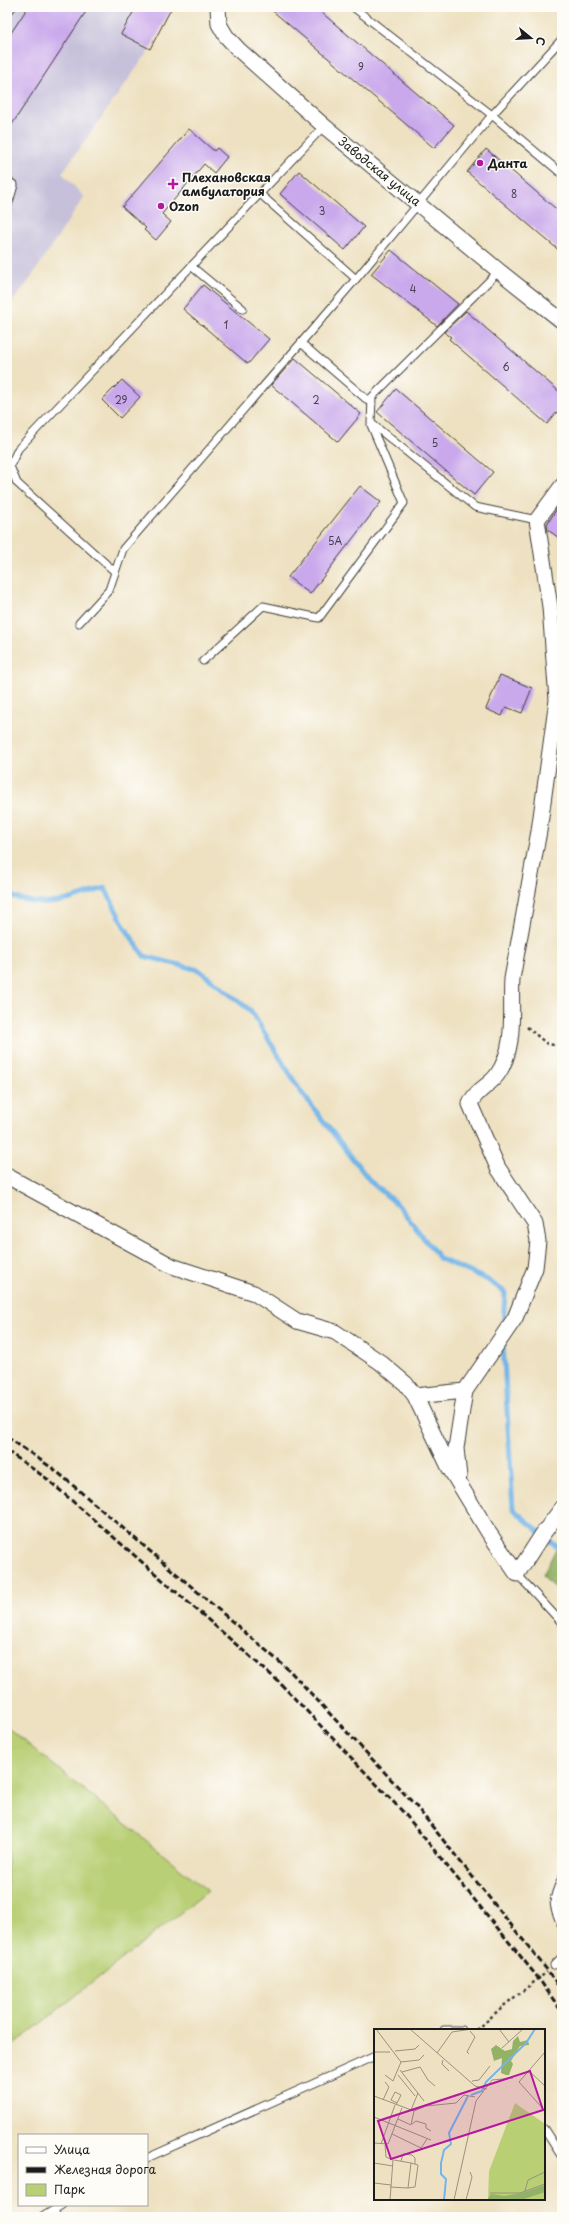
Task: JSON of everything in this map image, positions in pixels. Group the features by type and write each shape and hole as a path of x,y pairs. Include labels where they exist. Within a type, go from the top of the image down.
{"street":[{"name":"Заводская улица","path":"218,7 219,24 230,41 324,126 419,203 499,271 562,320"},
{"path":"459,1480 456,1448 465,1391 515,1318 534,1268 537,1255 538,1230 498,1168 470,1104 472,1098 490,1084 498,1074 504,1062 510,1035 513,1007 511,1002 512,979 539,831 557,700 550,607 537,520 562,486"},
{"path":"7,1176 172,1266 254,1293 297,1321 335,1332 380,1362 406,1384 415,1396 449,1467 459,1480 489,1533 517,1574 542,1535 562,1508"},
{"path":"415,1396 465,1391"}],"lane":[{"path":"7,13 12,7"},
{"path":"353,7 492,115 562,174"},
{"path":"79,623 109,590 123,549 356,279 492,115 562,39"},
{"path":"115,572 18,483 10,466 18,450 324,126"},
{"path":"7,180 14,185 7,209"},
{"path":"260,194 356,279"},
{"path":"191,266 243,309"},
{"path":"203,661 264,606 319,618 404,503 371,423 372,397 499,271"},
{"path":"301,343 372,404"},
{"path":"371,423 475,507 537,520"},
{"path":"517,1574 562,1623"},
{"path":"562,1878 553,1900 554,1909 562,1926"},
{"path":"554,1965 562,1957"},
{"path":"148,2158 374,2056"},
{"path":"545,2131 562,2157"},
{"path":"42,2217 60,2206"},
{"path":"54,2210 57,2217"}],"path":[{"path":"513,1007 529,1030 544,1042 562,1046"},
{"path":"478,2029 502,2007 554,1965"}],"shaded area":[{"path":"7,7 172,7 150,49 62,173 84,197 28,282 7,308"}],"green space":[{"path":"562,1537 562,1597 543,1575"},
{"path":"7,1727 208,1891 7,2050"}],"building":[{"path":"28,7 89,7 7,132 7,39"},
{"path":"136,7 172,7 150,49 121,34"},
{"path":"268,7 315,7 454,125 434,148"},
{"path":"189,129 214,151 217,148 227,157 214,173 204,164 162,214 171,222 156,240 144,230 146,228 122,207"},
{"path":"486,149 562,214 562,253 467,172"},
{"path":"299,171 364,227 345,250 280,194"},
{"path":"391,250 458,304 437,326 371,274"},
{"path":"203,285 269,339 248,364 183,309"},
{"path":"466,311 562,394 562,406 547,424 449,339 451,337 444,332"},
{"path":"295,358 361,414 338,442 271,385"},
{"path":"122,380 140,397 120,418 102,400"},
{"path":"396,389 493,472 474,495 377,412"},
{"path":"360,486 381,502 310,594 288,577"},
{"path":"562,501 562,540 548,530 547,524"},
{"path":"500,675 532,688 522,713 506,707 502,716 486,709"}],"waterway":[{"path":"7,894 33,902 45,903 68,900 105,888 124,926 144,956 199,970 251,1011 301,1092 371,1182 397,1204 440,1259 486,1279 505,1292 503,1327"},
{"path":"503,1343 513,1509 562,1551"}],"railway":[{"path":"7,1437 55,1470 289,1670 415,1805 548,1971 562,1992"},
{"path":"7,1451 46,1478 278,1681 404,1813 539,1979 562,2012"}],"place":[{"name":"Данта","path":"480,163"},
{"name":"Плехановская амбулатория","path":"173,184"},
{"name":"Ozon","path":"161,206"}]}
